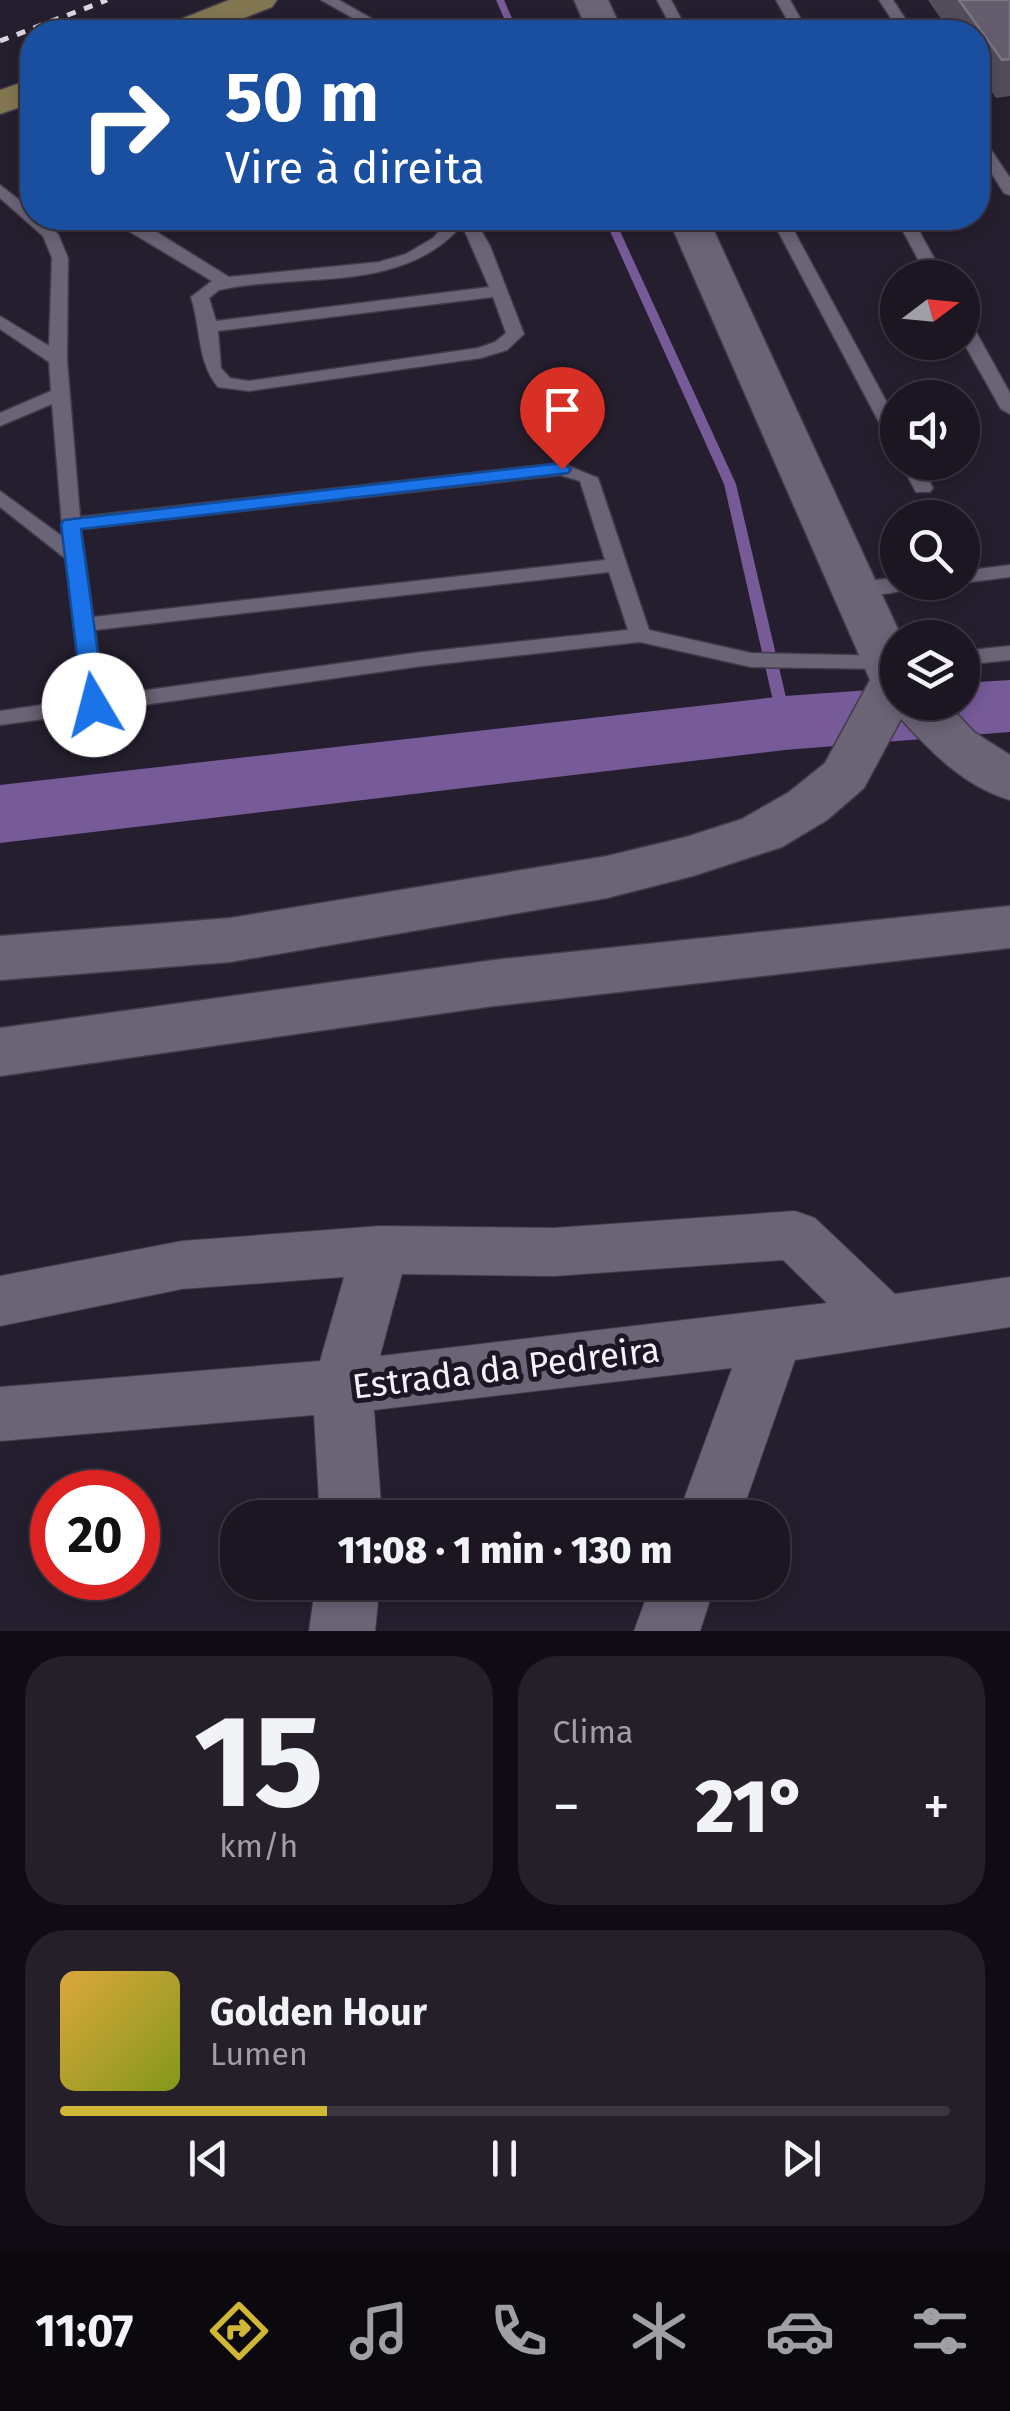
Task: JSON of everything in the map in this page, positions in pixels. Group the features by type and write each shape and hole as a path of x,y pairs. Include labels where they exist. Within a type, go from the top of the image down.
{"main road":[{"path":"209,20 260,0"}],"street":[{"path":"693,230 854,589 880,659"},
{"path":"0,958 230,940 607,877 693,856 762,833 808,806 845,775 880,712"},
{"path":"926,720 955,745 1010,781"},
{"path":"0,1052 494,983 1010,927"},
{"path":"0,1301 182,1265 380,1250 554,1252 794,1235 881,1318"},
{"path":"350,1500 342,1388 380,1250"},
{"name":"Estrada da Pedreira","path":"0,1414 342,1388 773,1337 881,1318 1010,1302"},
{"path":"714,1500 773,1337"},
{"path":"342,1631 346,1600"},
{"path":"667,1631 678,1600"}],"lane":[{"path":"328,0 366,20"},
{"path":"1002,163 1010,190"},
{"path":"0,190 20,208"},
{"path":"45,230 60,258 58,360 73,556 94,705"},
{"path":"138,230 225,282"},
{"path":"453,230 420,254 376,268 225,282 200,297 209,327 212,369 224,383 249,386 481,353 501,346 515,334 500,291 469,230"},
{"path":"785,230 880,406"},
{"path":"911,230 927,260"},
{"path":"209,327 500,291"},
{"path":"0,321 58,360"},
{"path":"980,356 1010,409"},
{"path":"0,420 61,394"},
{"path":"71,524 562,469 588,478 640,635"},
{"path":"919,480 923,488"},
{"path":"0,497 73,556"},
{"path":"83,625 617,564"},
{"path":"980,575 1010,571"},
{"path":"854,589 880,586"},
{"path":"0,718 422,659 640,635 752,660 793,661 880,687"},
{"path":"980,656 1010,654"}],"building":[{"path":"959,0 1010,0 1010,59 1002,60 990,43 990,20 973,20"}],"waterway":[{"path":"500,0 509,20"},
{"path":"614,230 730,484 785,723"},
{"path":"0,814 785,723 1010,706"}],"railway":[{"path":"55,20 107,0"},
{"path":"0,41 20,33"}],"route":[{"path":"94,705 71,524 562,469"}]}
